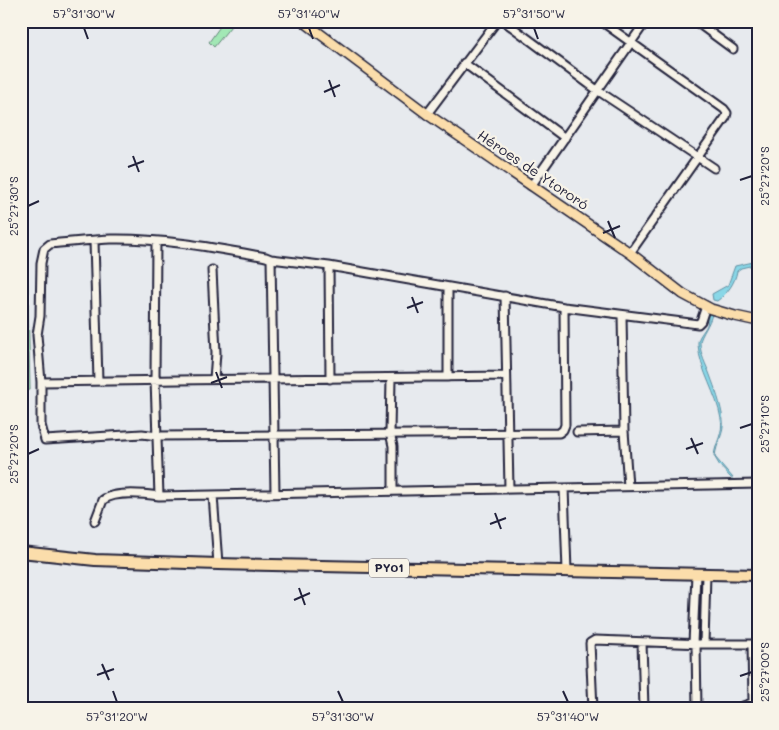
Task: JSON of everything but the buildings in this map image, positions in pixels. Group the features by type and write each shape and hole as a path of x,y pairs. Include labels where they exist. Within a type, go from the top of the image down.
{"highway":[{"name":"PY01","path":"21,552 96,560 218,564 758,575"}],"main road":[{"name":"Héroes de Ytororó","path":"303,21 426,114 630,253 683,294 709,308 758,321"}],"street":[{"path":"426,114 497,21"},
{"path":"504,21 597,90 714,168"},
{"path":"601,21 727,113 726,118 630,253"},
{"path":"530,186 646,21"},
{"path":"695,21 733,49"},
{"path":"464,63 565,138"},
{"path":"564,307 565,425 559,433 390,433 274,436 158,436 142,434 46,440 41,425 42,382 37,335 40,316 41,263 44,249 50,244 110,239 156,241 216,248 266,257 271,260 330,266 564,307 698,324 709,308"},
{"path":"94,241 98,382"},
{"path":"156,241 155,380 159,496"},
{"path":"271,260 276,493"},
{"path":"330,266 330,379"},
{"path":"212,270 216,353 214,379"},
{"path":"448,287 448,376"},
{"path":"505,296 509,489"},
{"path":"622,315 624,431 628,486"},
{"path":"42,382 506,376"},
{"path":"391,378 390,433 393,446 393,491"},
{"path":"576,432 624,431"},
{"path":"95,521 103,500 107,497 135,495 758,484"},
{"path":"564,488 567,571"},
{"path":"213,495 218,564"},
{"path":"698,709 701,574"},
{"path":"698,644 701,574"},
{"path":"593,709 590,642 594,640 755,644 756,702 735,709"},
{"path":"642,642 644,709"}],"green space":[{"path":"224,21 235,21 214,47 209,42"},
{"path":"21,254 27,254 30,390 21,392"}],"water":[{"path":"758,261 758,264 741,268 737,271 727,292 717,301 713,300 712,294 728,285 735,266"},
{"path":"708,313 712,314 701,339 700,347 722,414 723,425 722,434 715,457 733,478 720,466 714,456 722,424 716,401 699,355 698,345 707,325"}]}
